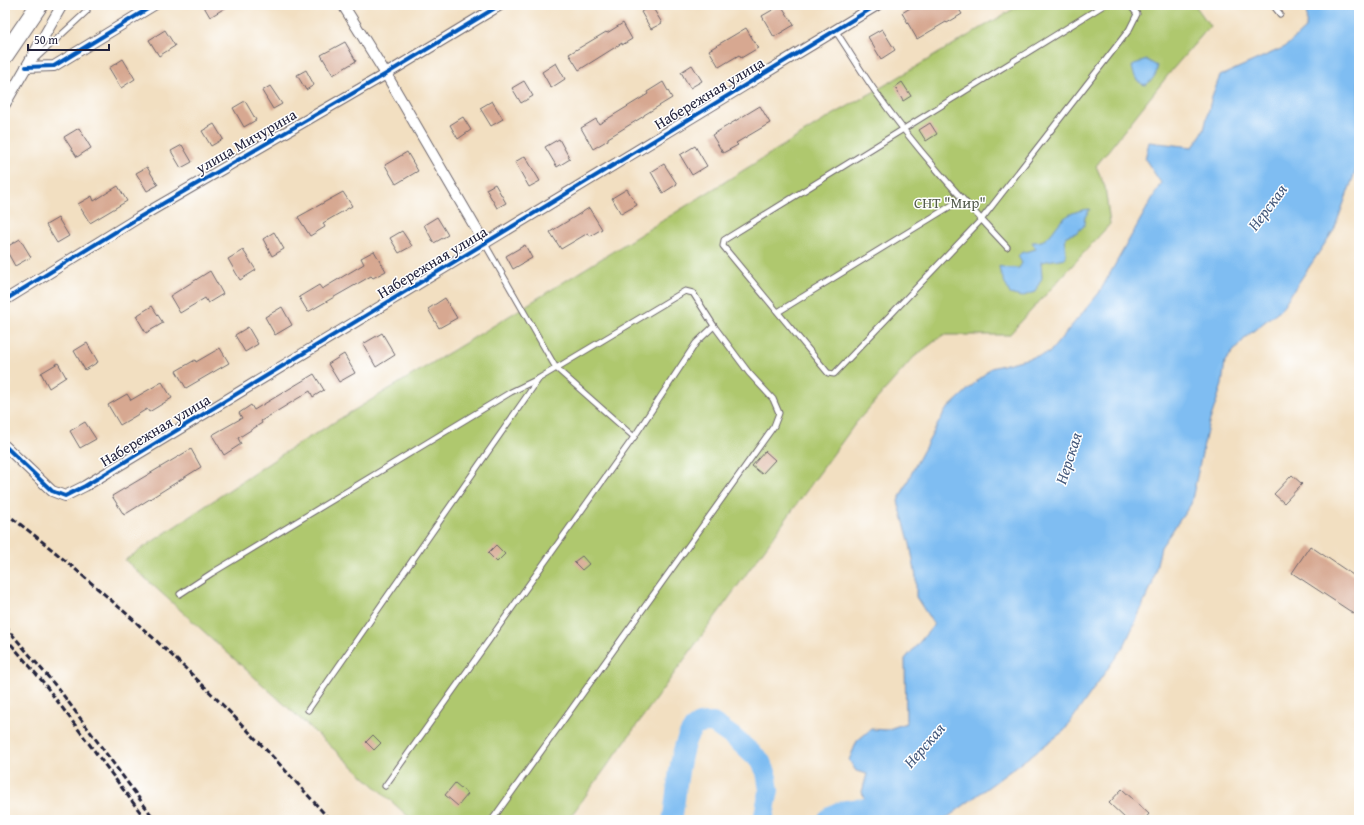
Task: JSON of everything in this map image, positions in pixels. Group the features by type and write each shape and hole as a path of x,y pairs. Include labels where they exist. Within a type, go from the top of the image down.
{"highway":[{"path":"5,55 38,5"}],"street":[{"path":"5,104 62,5"},
{"path":"26,67 54,66 154,5"},
{"path":"343,5 386,74 485,244"},
{"name":"улица Мичурина","path":"5,300 138,218 386,74 500,5"},
{"name":"Набережная улица","path":"5,446 52,491 65,496 86,486 877,5"}],"lane":[{"path":"1104,5 724,240 723,246 828,373 834,374 981,220 1129,30 1137,14 1130,5"},
{"path":"1273,5 1280,14"},
{"path":"26,67 87,10"},
{"path":"835,30 875,92 904,129 962,199 1007,247"},
{"path":"778,312 962,199"},
{"path":"485,244 556,368 634,437"},
{"path":"180,594 212,573 511,392 538,379 685,291 693,293 714,326 749,373 773,399 779,413 774,426 492,820"},
{"path":"385,786 634,437 696,343 714,326"},
{"path":"308,710 538,379"}],"green space":[{"name":"СНТ \"Мир\"","path":"1020,5 1195,5 1210,26 1172,70 1096,166 1105,187 1110,224 1009,335 943,335 914,357 855,424 568,820 412,820 125,560 290,449 485,331 829,117"}],"water":[{"path":"1307,5 1359,5 1359,156 1357,167 1334,230 1281,309 1247,336 1225,361 1222,385 1208,426 1191,504 1161,547 1152,585 1125,644 1064,731 944,820 878,820 869,808 862,792 867,774 856,771 849,760 857,741 871,729 886,730 906,723 905,659 934,625 916,597 916,577 910,544 898,501 916,464 945,411 991,368 1049,353 1099,293 1161,183 1145,159 1149,142 1193,147 1204,130 1212,96 1220,76 1285,47 1306,28"},
{"path":"1147,60 1157,66 1157,72 1146,85 1140,83 1136,79 1132,67 1134,64"},
{"path":"1090,209 1085,217 1084,226 1076,233 1066,236 1066,258 1041,262 1042,278 1035,292 1021,297 1010,294 1000,272 999,266 1019,268 1022,263 1018,256 1021,253 1036,249 1032,242 1038,242 1046,239 1067,216 1078,211"}],"building":[{"path":"203,5 230,5 210,17"},
{"path":"651,5 662,23 651,29 641,12"},
{"path":"781,5 794,25 774,37 762,16"},
{"path":"915,5 956,5 962,14 917,39 902,13"},
{"path":"623,23 632,39 622,45 622,43 579,70 569,54"},
{"path":"746,28 758,48 741,58 739,55 719,67 709,50"},
{"path":"882,29 895,50 881,59 868,37"},
{"path":"165,30 175,46 159,56 149,40"},
{"path":"345,42 356,61 333,75 321,55"},
{"path":"123,59 135,79 121,88 109,68"},
{"path":"556,63 565,79 551,88 542,72"},
{"path":"692,65 702,81 690,88 681,72"},
{"path":"306,70 314,85 306,90 297,75"},
{"path":"524,81 533,96 521,103 512,88"},
{"path":"663,82 672,98 593,149 581,128 596,119 599,124 648,94 647,92"},
{"path":"902,82 911,96 903,101 895,87"},
{"path":"270,86 282,104 273,109 262,91"},
{"path":"245,101 256,120 244,127 233,108"},
{"path":"492,101 503,119 491,126 480,108"},
{"path":"760,106 770,123 736,143 738,145 723,153 712,135"},
{"path":"463,117 471,130 458,139 450,125"},
{"path":"930,123 937,134 926,141 919,130"},
{"path":"214,124 223,139 211,146 202,131"},
{"path":"79,128 91,148 77,157 64,137"},
{"path":"559,139 570,159 557,167 545,147"},
{"path":"182,145 192,162 181,168 171,151"},
{"path":"695,146 707,166 692,175 680,155"},
{"path":"407,152 418,171 396,184 385,165"},
{"path":"525,156 540,181 529,187 515,162"},
{"path":"664,164 677,184 663,193 651,172"},
{"path":"147,167 158,185 147,191 136,173"},
{"path":"495,184 506,203 497,208 486,189"},
{"path":"118,186 127,201 90,223 78,204 92,196 94,201"},
{"path":"627,189 637,205 621,214 612,198"},
{"path":"343,192 352,206 323,223 325,227 310,236 298,217"},
{"path":"589,208 602,229 590,236 588,233 561,249 550,232"},
{"path":"437,217 448,235 434,243 424,225"},
{"path":"58,218 69,236 57,243 46,225"},
{"path":"402,231 412,246 399,253 390,238"},
{"path":"274,232 284,249 272,256 263,239"},
{"path":"20,239 31,257 15,266 5,248"},
{"path":"525,245 532,258 513,269 506,256"},
{"path":"243,250 256,270 240,280 228,259"},
{"path":"374,251 386,271 373,278 371,276 308,312 299,297 319,285 322,289 364,264 361,258"},
{"path":"210,271 223,294 208,303 205,298 180,313 170,296"},
{"path":"445,298 457,318 439,328 428,309"},
{"path":"152,306 163,323 146,333 136,316"},
{"path":"282,307 292,325 275,335 265,317"},
{"path":"248,327 258,344 245,352 235,335"},
{"path":"382,333 395,355 376,367 363,344"},
{"path":"87,343 98,362 85,370 74,351"},
{"path":"220,348 229,363 186,388 176,371 195,360 196,362"},
{"path":"344,354 355,373 339,382 328,364"},
{"path":"58,363 66,377 49,388 41,373"},
{"path":"314,374 324,390 313,397 310,391 261,421 262,423 238,438 241,444 224,455 212,435 242,418 239,413 251,405 254,410"},
{"path":"162,382 172,398 149,412 147,409 120,425 108,405 127,394 131,400"},
{"path":"85,422 96,439 80,448 70,431"},
{"path":"191,449 201,467 124,515 112,496"},
{"path":"765,451 775,460 762,474 752,466"},
{"path":"1292,475 1302,484 1284,503 1274,494"},
{"path":"496,545 505,554 497,562 488,553"},
{"path":"1310,546 1359,579 1359,610 1356,615 1292,573"},
{"path":"582,556 589,564 582,570 574,562"},
{"path":"373,735 381,743 374,750 366,742"},
{"path":"455,783 468,794 458,806 445,795"},
{"path":"1122,789 1149,814 1144,820 1127,820 1109,803"}],"waterway":[{"name":"Нерская","path":"672,820 680,767 687,739 693,729 700,724 705,723 713,723 733,737 760,760 766,772 769,790 763,820"},
{"name":"Нерская","path":"827,820 831,816 841,811 869,808 887,787"}],"railway":[{"path":"5,513 63,559 128,615 188,671 246,729 330,820"},
{"path":"5,626 61,692 155,820"},
{"path":"5,637 43,682 146,820"}],"cycle path":[{"path":"26,67 54,66 154,5"},
{"path":"5,300 138,218 386,74 500,5"},
{"path":"5,446 52,491 65,496 85,486 877,5"}]}
